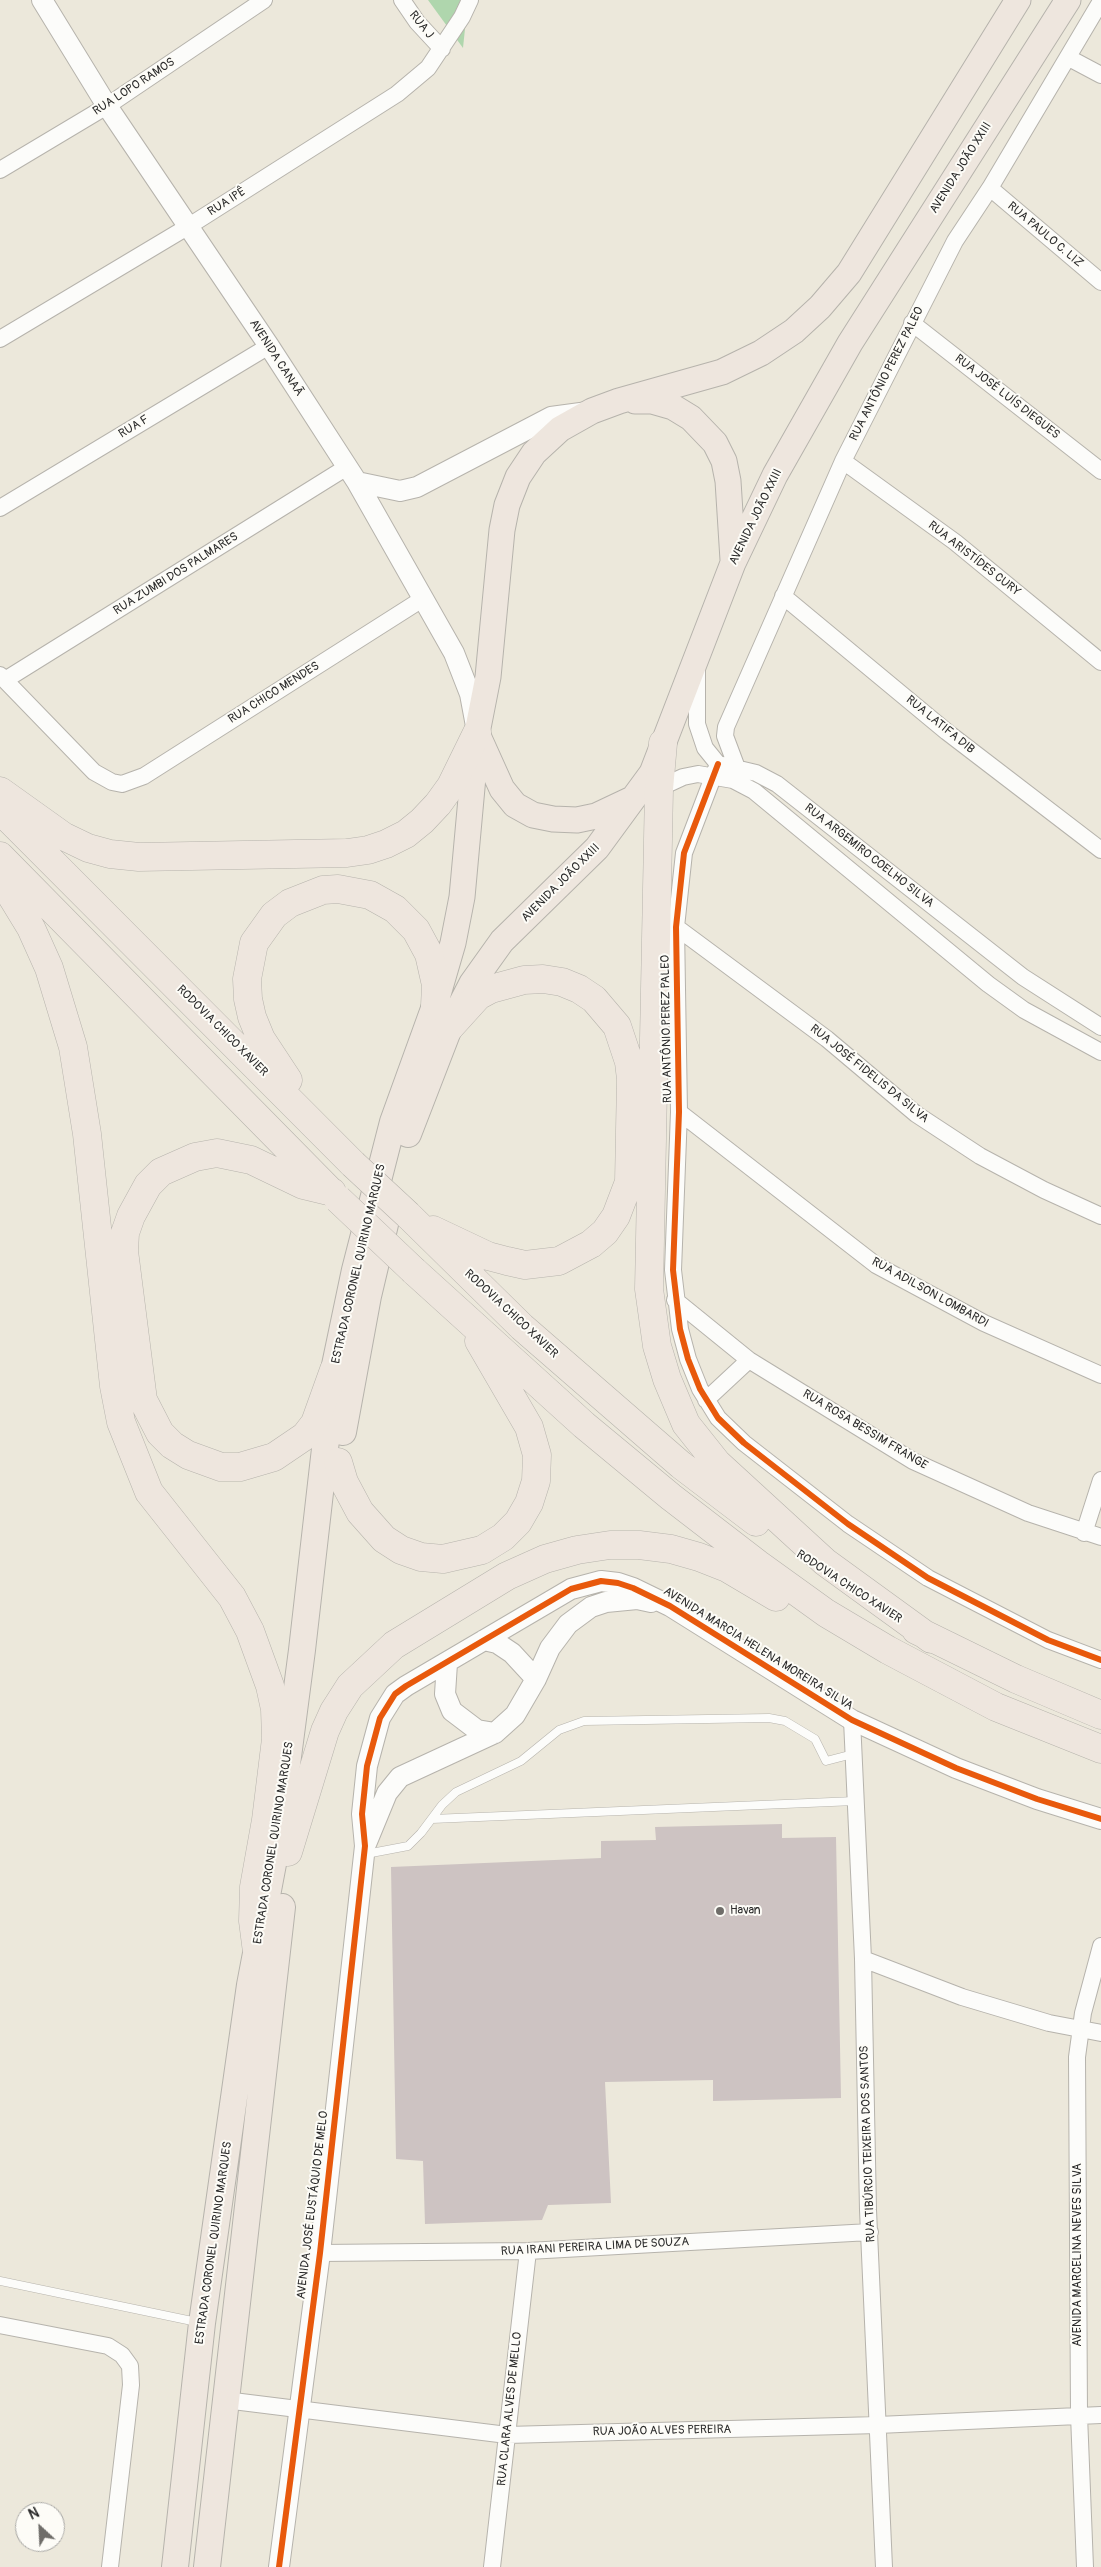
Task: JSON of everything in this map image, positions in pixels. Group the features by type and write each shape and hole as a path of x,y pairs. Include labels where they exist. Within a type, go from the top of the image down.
{"highway":[{"path":"0,791 63,836 88,848 110,854 140,857 347,853 368,850 386,844 406,834 422,820 438,804 451,786 477,733"},
{"path":"663,742 659,789 649,1289 657,1346 667,1379 686,1424 717,1463 825,1562 931,1639"},
{"name":"RODOVIA CHICO XAVIER","path":"0,810 328,1136 353,1164 522,1327 681,1464 818,1570 931,1639 1101,1715"},
{"path":"0,856 335,1196 414,1271 584,1425 671,1497 758,1564 811,1602 888,1650"},
{"path":"0,877 31,928 45,960 62,1007 73,1047 87,1134 114,1386 121,1422 149,1492 232,1597 250,1631 270,1686 275,1709 276,1739 252,1909 257,1952"},
{"path":"328,1136 261,1039 252,1018 248,999 249,961 254,944 269,921 290,903 323,890 354,891 382,902 406,918 423,940 434,971 442,1017 401,1127"},
{"path":"412,1219 488,1256 508,1262 525,1265 559,1261 591,1244 605,1232 616,1216 629,1182 631,1080 629,1062 617,1026 594,999 579,989 562,982 543,979 524,980 491,988 442,1017"},
{"name":"ESTRADA CORONEL QUIRINO MARQUES","path":"175,2567 202,2323 257,1952 276,1848 334,1370 355,1270 401,1127"},
{"name":"ESTRADA CORONEL QUIRINO MARQUES","path":"207,2567 288,1852 338,1462 401,1127"},
{"path":"334,1370 315,1423 305,1436 274,1457 240,1467 221,1467 188,1455 172,1445 160,1433 143,1400 124,1251 125,1233 131,1216 148,1185 161,1172 195,1156 217,1153 251,1160 304,1185 335,1196"},
{"path":"338,1462 344,1482 360,1512 371,1527 384,1539 401,1550 421,1557 443,1559 482,1550 503,1537 518,1522 529,1503 536,1481 537,1455 529,1427 463,1315"},
{"path":"288,1852 325,1731 334,1711 350,1686 394,1645 507,1576 545,1559 610,1545 639,1545 671,1549 726,1568 797,1609 888,1650 996,1707 1101,1750"}],"main road":[{"path":"442,1017 462,897 477,733 488,677 502,530 507,505 518,477 534,453 560,429 592,412 620,401 722,372 761,353 794,331 820,307 849,273 1018,0"},
{"name":"AVENIDA JOÃO XXIII","path":"442,1017 472,983 502,941 597,848 652,772 697,661 733,563 775,475 850,342 1068,0"},
{"path":"620,401 652,401 673,408 691,418 715,443 724,461 728,481 733,563"},
{"path":"477,733 493,773 502,789 515,805 533,815 553,819 577,820 596,816 634,798"}],"street":[{"name":"AVENIDA CANAÃ","path":"42,0 107,106 269,346 352,475 424,598 464,675 477,733"},
{"name":"RUA LOPO RAMOS","path":"0,170 107,106 264,0"},
{"name":"RUA J","path":"402,0 417,22 442,49"},
{"name":"RUA IPÊ","path":"0,339 189,226 396,94 422,73 442,49 470,0"},
{"name":"RUA ANTÔNIO PEREZ PALEO","path":"735,774 725,736 726,727 843,461 955,241 990,188 1069,58 1101,1"},
{"path":"1069,58 1101,75"},
{"name":"RUA PAULO C. LIZ","path":"990,188 1101,282"},
{"name":"RUA JOSÉ LUÍS DIEGUES","path":"912,323 1101,471"},
{"name":"RUA F","path":"0,508 269,346"},
{"path":"352,475 400,491 417,487 551,418 571,413 592,412"},
{"name":"RUA ARISTÍDES CURY","path":"843,461 955,542 1101,662"},
{"name":"RUA ZUMBI DOS PALMARES","path":"3,677 352,475"},
{"name":"RUA LATIFA DIB","path":"783,596 947,732 1101,850"},
{"name":"RUA CHICO MENDES","path":"3,677 94,772 112,782 122,784 144,776 424,598"},
{"path":"697,661 697,724 715,770"},
{"name":"RUA ANTÔNIO PEREZ PALEO","path":"715,770 684,853 676,927 680,1112 673,1270 675,1300 688,1359 706,1400 718,1418 744,1443 848,1524 928,1578 1048,1640 1101,1660"},
{"name":"RUA ARGEMIRO COELHO SILVA","path":"634,798 659,789 683,777 715,770 735,774 756,773 777,784 1023,978 1101,1027"},
{"name":"RUA ARGEMIRO COELHO SILVA","path":"735,774 988,984 1024,1010 1101,1052"},
{"name":"RUA JOSÉ FIDELIS DA SILVA","path":"676,927 827,1039 916,1114 980,1156 1044,1190 1101,1216"},
{"name":"RUA ADILSON LOMBARDI","path":"680,1112 876,1265 984,1323 1101,1375"},
{"name":"RUA ROSA BESSIM FRANGE","path":"675,1300 748,1360 913,1460 1028,1513 1084,1533 1101,1537"},
{"path":"706,1400 748,1360"},
{"path":"1084,1533 1101,1480"},
{"name":"AVENIDA MARCIA HELENA MOREIRA SILVA","path":"365,1850 362,1814 372,1739 380,1718 395,1694 571,1589 586,1583 601,1581 618,1582 670,1606 852,1720 956,1768 1037,1799 1101,1819"},
{"name":"AVENIDA MARCIA HELENA MOREIRA SILVA","path":"365,1850 387,1793 400,1777 496,1733 515,1715 536,1679 557,1636 568,1624 591,1607 621,1600 637,1599 670,1606"},
{"path":"484,1640 497,1643 512,1653 536,1679"},
{"path":"447,1663 446,1694 452,1711 477,1730 496,1733"},
{"name":"RUA TIBÚRCIO TEIXEIRA DOS SANTOS","path":"852,1720 863,1959 870,2232 884,2567"},
{"name":"AVENIDA JOSÉ EUSTÁQUIO DE MELO","path":"279,2567 320,2253 365,1850"},
{"name":"AVENIDA MARCELINA NEVES SILVA","path":"1085,2567 1079,2415 1076,2057 1083,2013 1101,1946"},
{"path":"863,1959 962,1997 1049,2023 1101,2033"},
{"name":"RUA IRANI PEREIRA LIMA DE SOUZA","path":"320,2253 528,2251 870,2232"},
{"name":"RUA CLARA ALVES DE MELLO","path":"492,2567 528,2251"},
{"path":"0,2325 108,2346 122,2355 130,2366 131,2385 110,2567"},
{"name":"RUA JOÃO ALVES PEREIRA","path":"225,2400 507,2435 878,2426 1101,2415"}],"lane":[{"path":"365,1850 408,1846 456,1792 521,1761 559,1730 584,1721 769,1718 785,1721 815,1739 826,1761 854,1754"},
{"path":"432,1819 855,1800"},
{"path":"0,2282 202,2323"}],"green space":[{"path":"428,0 468,0 463,48"}],"building":[{"path":"782,1824 782,1838 836,1837 841,2098 713,2101 713,2080 605,2082 611,2203 548,2205 542,2220 425,2224 423,2161 396,2159 391,1867 601,1858 601,1841 656,1840 655,1827"}],"cycle path":[{"path":"718,764 684,853 676,927 679,1112 673,1270 680,1329 688,1359 700,1389 718,1418 744,1443 848,1524 928,1578 1048,1640 1101,1660"},
{"path":"279,2567 320,2253 365,1846 362,1814 367,1766 380,1718 395,1694 571,1589 601,1581 618,1583 670,1606 852,1720 956,1768 1037,1799 1101,1819"}],"place":[{"name":"Havan","path":"720,1911"}]}
